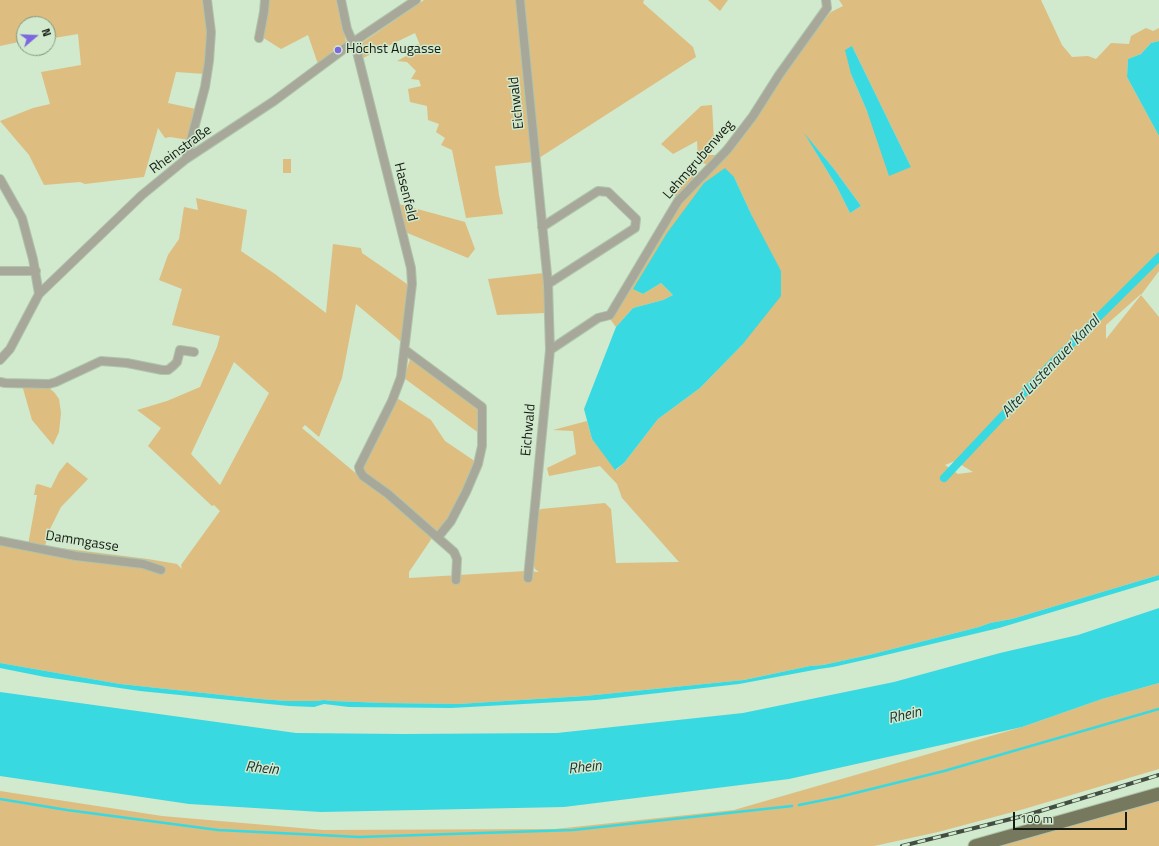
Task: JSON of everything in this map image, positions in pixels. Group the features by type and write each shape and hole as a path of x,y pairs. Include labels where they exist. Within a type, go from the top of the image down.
{"main road":[{"path":"975,846 1159,794"}],"street":[{"path":"186,159 205,87 209,61 211,32 207,0"},
{"path":"259,38 265,0"},
{"name":"Hasenfeld","path":"341,0 347,29 357,52 411,268 412,284 401,377 392,401 360,467 360,471 362,476 388,494 454,552 457,559 456,580"},
{"name":"Rheinstraße","path":"0,360 10,349 39,294 142,195 186,159 274,101 352,43 416,0"},
{"name":"Eichwald","path":"520,0 548,284 550,350 528,578"},
{"name":"Lehmgrubenweg","path":"550,350 598,318 610,315 678,201 726,150 754,116 779,75 827,4"},
{"path":"0,179 22,218 36,271 39,294"},
{"path":"542,227 598,191 608,192 636,219 635,228 548,284"},
{"path":"0,270 36,271"},
{"path":"0,382 49,384 68,377 101,361 127,363 168,370 177,362 180,350 194,352"},
{"path":"405,350 482,407 482,446 478,464 451,521 438,537"},
{"name":"Dammgasse","path":"0,541 76,556 143,564 161,570"}],"shaded area":[{"path":"0,0 204,0 208,44 205,74 176,72 168,103 196,109 189,140 170,137 165,138 158,128 144,177 85,184 80,182 44,185 29,155 0,121 33,108 50,104 41,72 81,65 78,34 56,38 56,16 16,16 16,43 0,46"},
{"path":"267,0 338,0 346,42 330,53 332,55 318,64 308,35 281,49 262,37"},
{"path":"424,0 517,0 533,162 495,166 503,214 466,218 452,150 441,145 445,138 436,132 439,124 428,120 427,106 410,102 408,89 421,86 419,80 411,79 416,71 407,62 397,61 410,54 417,44 420,45 415,33 361,59 359,45"},
{"path":"524,0 644,0 643,3 693,47 696,57 539,158"},
{"path":"708,0 728,0 720,11"},
{"path":"839,0 1041,0 1062,45 1072,57 1088,56 1096,59 1111,43 1129,44 1131,36 1146,28 1153,31 1159,28 1159,41 1151,43 1141,54 1128,59 1127,77 1159,136 1159,271 1141,295 1159,317 1159,575 1012,619 990,623 869,655 823,665 810,666 744,680 585,696 458,704 324,700 287,701 120,684 0,663 0,542 28,545 37,495 34,495 36,485 38,484 51,488 59,472 67,462 88,479 61,507 50,529 45,546 148,559 177,564 182,569 181,565 220,511 214,505 212,506 148,446 161,428 137,410 167,401 200,387 217,347 220,336 172,325 182,289 159,280 168,255 179,239 184,207 198,210 196,198 247,210 241,251 275,274 326,313 333,244 361,248 362,253 410,286 403,344 356,304 342,378 319,437 305,425 302,428 392,502 432,538 409,572 409,578 526,571 539,572 535,569 532,562 538,512 541,509 605,503 611,509 616,563 679,562 622,498 617,484 600,466 549,476 547,468 576,454 573,431 553,430 587,421 592,439 616,470 624,463 658,419 700,388 742,345 752,216 734,177 634,289 643,294 661,283 673,295 663,300 633,308 616,327 610,319 626,290 634,266 644,262 679,208 674,192 689,170 708,174 710,166 698,161 697,141 673,154 661,144 701,106 712,105 714,141 708,155 723,157 806,42 831,12 843,6","holes":["852,46 911,167 867,111 851,74","806,136 834,169 861,206 850,213 837,187","1141,294 1141,295 1106,339 1106,325","234,362 269,393 220,485 191,454","955,461 973,472 958,474 945,465"]},
{"path":"283,159 291,159 291,173 283,173"},
{"path":"399,204 465,222 475,249 468,258 405,232"},
{"path":"544,273 546,313 497,315 488,279"},
{"path":"410,359 476,405 480,414 480,434 404,378"},
{"path":"22,385 49,388 59,399 61,413 59,432 53,445 32,420"},
{"path":"397,398 431,420 445,441 476,462 456,508 438,533 365,474 363,469 363,464"},
{"path":"1159,683 1159,769 1024,809 938,832 874,846 0,846 0,791 162,816 323,830 555,829 734,810 1022,727 1102,699"},
{"path":"1159,798 1159,846 995,846"}],"water":[{"path":"1159,41 1159,136 1127,77 1128,59 1141,54 1151,43"},
{"path":"852,46 911,167 889,176 867,111 851,74 845,50"},
{"path":"804,133 834,169 861,206 850,213 837,187"},
{"path":"725,168 734,177 752,216 781,271 781,296 742,345 700,388 658,419 624,463 615,470 592,439 584,409 616,327 633,308 663,300 673,295 661,283 643,294 633,289 667,233 704,183"},
{"path":"1159,575 1159,580 999,628 833,667 739,684 596,700 451,708 349,707 324,704 314,707 289,706 140,691 45,677 0,668 0,663 120,684 287,701 324,700 458,704 585,696 744,680 810,666 823,665 869,655 990,623 1012,619"},
{"name":"Rhein","path":"1159,608 1159,683 1102,699 1022,727 789,779 564,807 321,812 189,804 0,776 0,692 296,733 557,733 743,713 894,682 1000,653 1078,635"}],"waterway":[{"name":"Alter Lustenauer Kanal","path":"944,478 1055,360 1159,257"},
{"path":"799,805 839,797 944,771 1159,709"},
{"path":"0,799 67,810 218,830 359,837 573,830 792,806"}],"railway":[{"path":"902,846 1027,815 1159,775"}],"place":[{"name":"Höchst Augasse","path":"338,50"}]}
